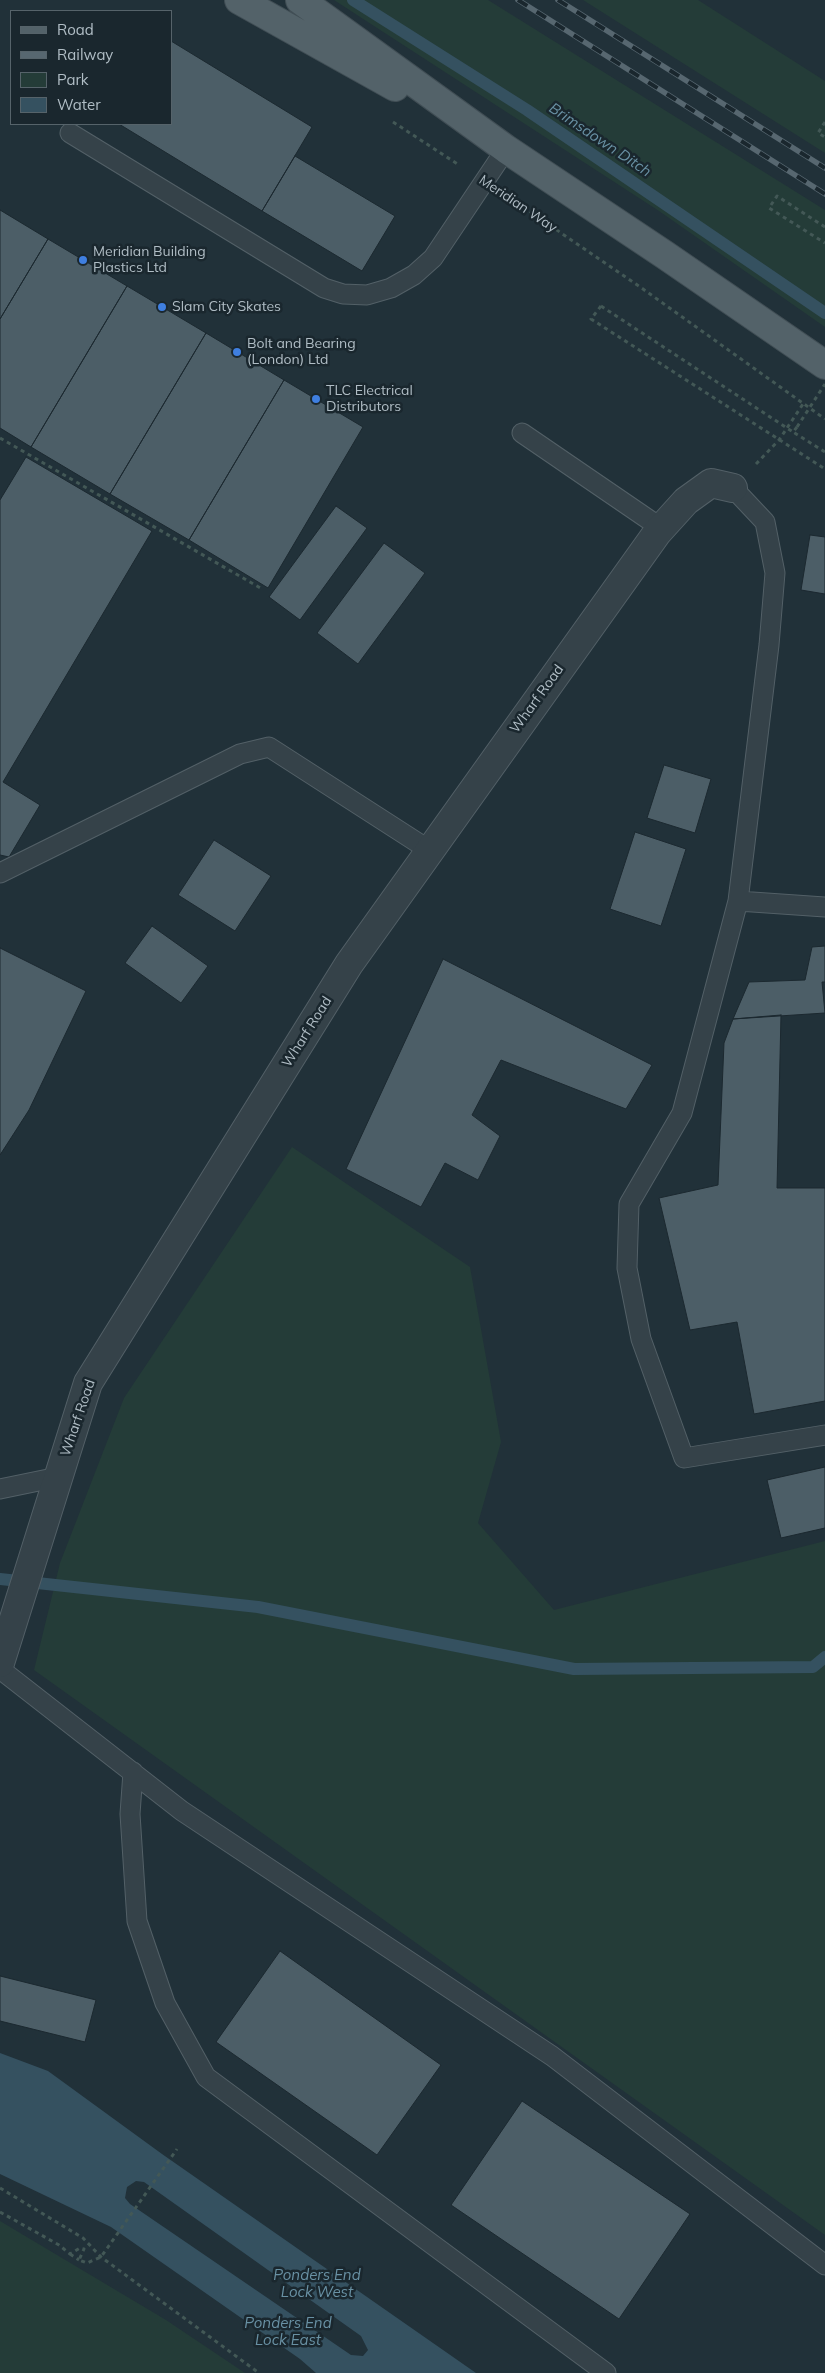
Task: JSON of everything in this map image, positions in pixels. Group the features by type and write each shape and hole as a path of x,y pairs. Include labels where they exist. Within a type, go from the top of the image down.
{"main road":[{"path":"239,0 506,149"},
{"path":"300,0 506,149 825,365"}],"street":[{"name":"Wharf Road","path":"0,1662 88,1382 349,964 661,528 686,501 711,484 734,488"}],"lane":[{"path":"70,133 324,288 343,294 367,295 391,288 414,275 433,258 506,149"},
{"path":"522,433 661,528"},
{"path":"734,488 765,522 774,573 769,645 738,901 682,1113 629,1204 627,1268 641,1339 684,1458 825,1435"},
{"path":"0,873 240,754 269,747 429,850"},
{"path":"738,901 825,907"},
{"path":"0,1490 58,1477"},
{"path":"0,1669 182,1811 552,2056 825,2265"},
{"path":"133,1772 130,1814 137,1921 165,2003 206,2077 606,2373"}],"path":[{"name":"Meridian Way","path":"385,117 485,181 643,289 825,419"},
{"path":"825,122 818,132 825,137"},
{"path":"825,227 777,196 769,208 825,243"},
{"path":"825,452 600,306 591,319 825,468"},
{"path":"794,432 825,384"},
{"path":"779,440 803,404"},
{"path":"0,438 262,589"},
{"path":"0,2212 59,2245 79,2260 88,2263 101,2257 177,2149"},
{"path":"0,2188 83,2238 101,2257 259,2373"},
{"path":"70,2254 80,2248 84,2249 79,2260"}],"green space":[{"path":"334,0 488,0 825,210 825,327 659,211"},
{"path":"583,0 698,0 825,81 825,153"},
{"path":"292,1147 470,1267 501,1442 478,1523 554,1610 825,1541 825,2235 34,1670 60,1563 124,1398"},
{"path":"0,2221 166,2320 245,2373 0,2373"}],"water":[{"path":"0,2053 48,2071 162,2154 476,2373 316,2373 300,2359 111,2227 0,2174","holes":["136,2181 144,2182 361,2336 368,2350 363,2356 351,2355 130,2204 125,2198 127,2187"]}],"building":[{"path":"172,42 312,127 262,211 121,125 172,125"},
{"path":"295,156 395,216 362,271 262,211"},
{"path":"0,210 48,239 0,319"},
{"path":"48,239 127,286 31,447 0,428 0,319"},
{"path":"127,286 206,333 110,494 31,447"},
{"path":"206,333 284,380 189,540 110,494"},
{"path":"284,380 363,427 268,588 189,540"},
{"path":"26,457 152,531 3,782 40,805 9,857 0,855 0,500"},
{"path":"336,506 367,528 300,620 269,597"},
{"path":"810,535 825,537 825,594 801,590"},
{"path":"384,543 425,573 358,664 317,633"},
{"path":"664,765 711,779 695,833 647,818"},
{"path":"635,832 686,849 661,926 610,909"},
{"path":"214,840 271,876 235,931 178,895"},
{"path":"152,926 208,966 181,1003 125,963"},
{"path":"825,946 825,982 822,982 825,1013 733,1019 749,982 805,980 812,947"},
{"path":"0,948 86,991 29,1110 0,1155"},
{"path":"443,959 652,1065 626,1109 501,1060 472,1115 500,1136 478,1180 445,1163 421,1207 346,1169"},
{"path":"781,1015 777,1188 825,1188 825,1401 754,1414 737,1322 690,1330 659,1198 718,1185 724,1043 733,1019"},
{"path":"825,1467 825,1528 781,1538 767,1480"},
{"path":"280,1951 441,2065 377,2155 216,2042"},
{"path":"0,1976 96,2000 85,2042 0,2021"},
{"path":"522,2101 690,2214 619,2319 451,2205"}],"waterway":[{"name":"Brimsdown Ditch","path":"353,0 527,110 825,313"},
{"path":"0,1579 258,1607 574,1669 813,1667 825,1657"}],"railway":[{"path":"518,0 825,194"},
{"path":"558,0 825,168"}],"place":[{"name":"Meridian Building Plastics Ltd","path":"83,260"},
{"name":"Slam City Skates","path":"162,307"},
{"name":"Bolt and Bearing (London) Ltd","path":"237,352"},
{"name":"TLC Electrical Distributors","path":"316,399"}],"water label":[{"name":"Ponders End Lock West","path":"317,2284"},
{"name":"Ponders End Lock East","path":"288,2332"}]}
